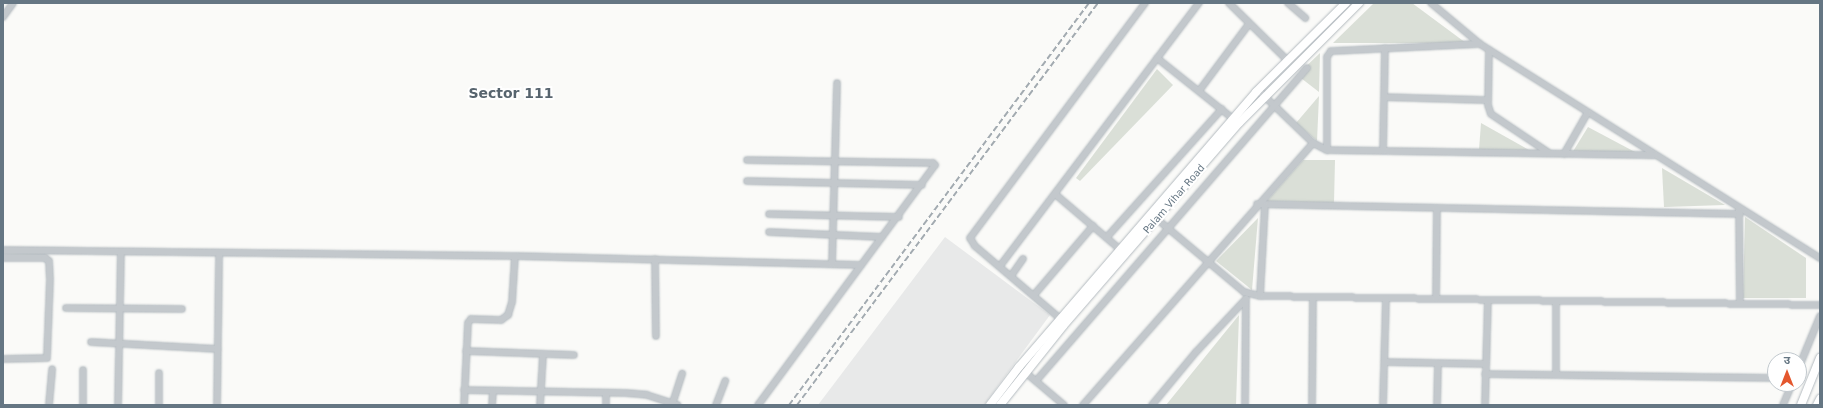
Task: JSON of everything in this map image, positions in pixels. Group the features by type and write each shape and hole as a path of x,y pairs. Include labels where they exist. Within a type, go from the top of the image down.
{"street":[{"path":"3,17 13,3"},
{"path":"1063,320 973,244 971,235 1145,3"},
{"path":"1000,266 1199,3"},
{"path":"1229,3 1288,61"},
{"path":"1288,3 1305,18"},
{"name":"Palam Vihar Road","path":"990,405 1288,61 1346,3"},
{"name":"Palam Vihar Road","path":"1261,93 1359,3"},
{"path":"1431,3 1489,50 1820,258"},
{"path":"1199,91 1249,24"},
{"path":"1327,150 1328,53 1334,50 1480,44"},
{"path":"1383,151 1384,48"},
{"path":"1489,50 1488,100 1490,110 1494,117 1550,154"},
{"path":"1157,58 1236,121"},
{"path":"1036,381 1272,105 1307,68"},
{"path":"832,264 837,83"},
{"path":"1261,93 1314,143 1327,150 1656,155"},
{"path":"1384,97 1488,100"},
{"path":"1106,237 1222,109"},
{"path":"1564,154 1588,112"},
{"name":"Palam Vihar Road","path":"1123,252 1157,219 1236,121"},
{"path":"1083,405 1257,204 1314,143"},
{"path":"747,160 836,160 935,164 899,217 861,264 758,405"},
{"path":"747,181 922,185"},
{"path":"1055,194 1123,252"},
{"path":"1257,204 1740,214"},
{"path":"1260,296 1265,205"},
{"path":"1738,207 1740,214 1740,303"},
{"path":"1436,299 1437,208"},
{"path":"769,214 833,214 899,217"},
{"path":"1157,219 1247,297"},
{"path":"1034,295 1093,226"},
{"path":"769,232 882,237"},
{"path":"3,250 219,254 515,256 861,264"},
{"path":"118,405 118,309 121,252"},
{"path":"216,405 219,254"},
{"path":"464,405 469,320 501,320 508,315 512,302 515,256"},
{"path":"3,258 47,259 50,279 47,358 3,359"},
{"path":"655,259 656,336"},
{"path":"1011,276 1023,259"},
{"path":"1245,405 1247,297"},
{"path":"1152,405 1196,352 1247,297 1556,300 1820,305"},
{"path":"1312,405 1313,297"},
{"path":"1383,405 1386,298"},
{"path":"1485,405 1488,300"},
{"path":"1556,300 1556,375"},
{"path":"66,308 182,309"},
{"path":"1805,352 1820,316"},
{"name":"Palam Vihar Road","path":"1000,405 1063,320"},
{"path":"91,342 119,345 218,349"},
{"path":"466,351 574,355"},
{"path":"540,405 543,354"},
{"path":"1801,405 1820,358"},
{"path":"1385,362 1485,364"},
{"path":"1437,405 1438,363"},
{"path":"50,405 52,370"},
{"path":"83,370 83,405"},
{"path":"1025,372 1064,405"},
{"path":"159,373 159,405"},
{"path":"464,390 647,395 674,404 682,374"},
{"path":"1485,374 1767,378"},
{"path":"716,405 725,381"},
{"path":"492,405 493,391"},
{"path":"1783,405 1789,392"},
{"path":"606,393 606,405"},
{"path":"1817,405 1820,398"}],"shaded area":[{"path":"1374,3 1412,3 1466,43 1333,43"},
{"path":"1320,53 1319,92 1297,75"},
{"path":"1157,69 1173,85 1080,181 1076,178"},
{"path":"1319,96 1317,141 1296,123"},
{"path":"1481,123 1529,150 1479,150"},
{"path":"1588,127 1635,152 1572,153"},
{"path":"1303,160 1335,160 1334,203 1267,201"},
{"path":"1662,168 1725,205 1664,207"},
{"path":"1745,217 1806,258 1806,298 1743,298"},
{"path":"1258,218 1252,290 1216,261"},
{"path":"945,237 1050,315 984,405 818,405"},
{"path":"1239,315 1236,405 1166,405"}],"railway":[{"path":"789,405 1089,3"},
{"path":"797,405 1098,3"}],"district":[{"name":"Sector 111","path":"511,93"}]}
